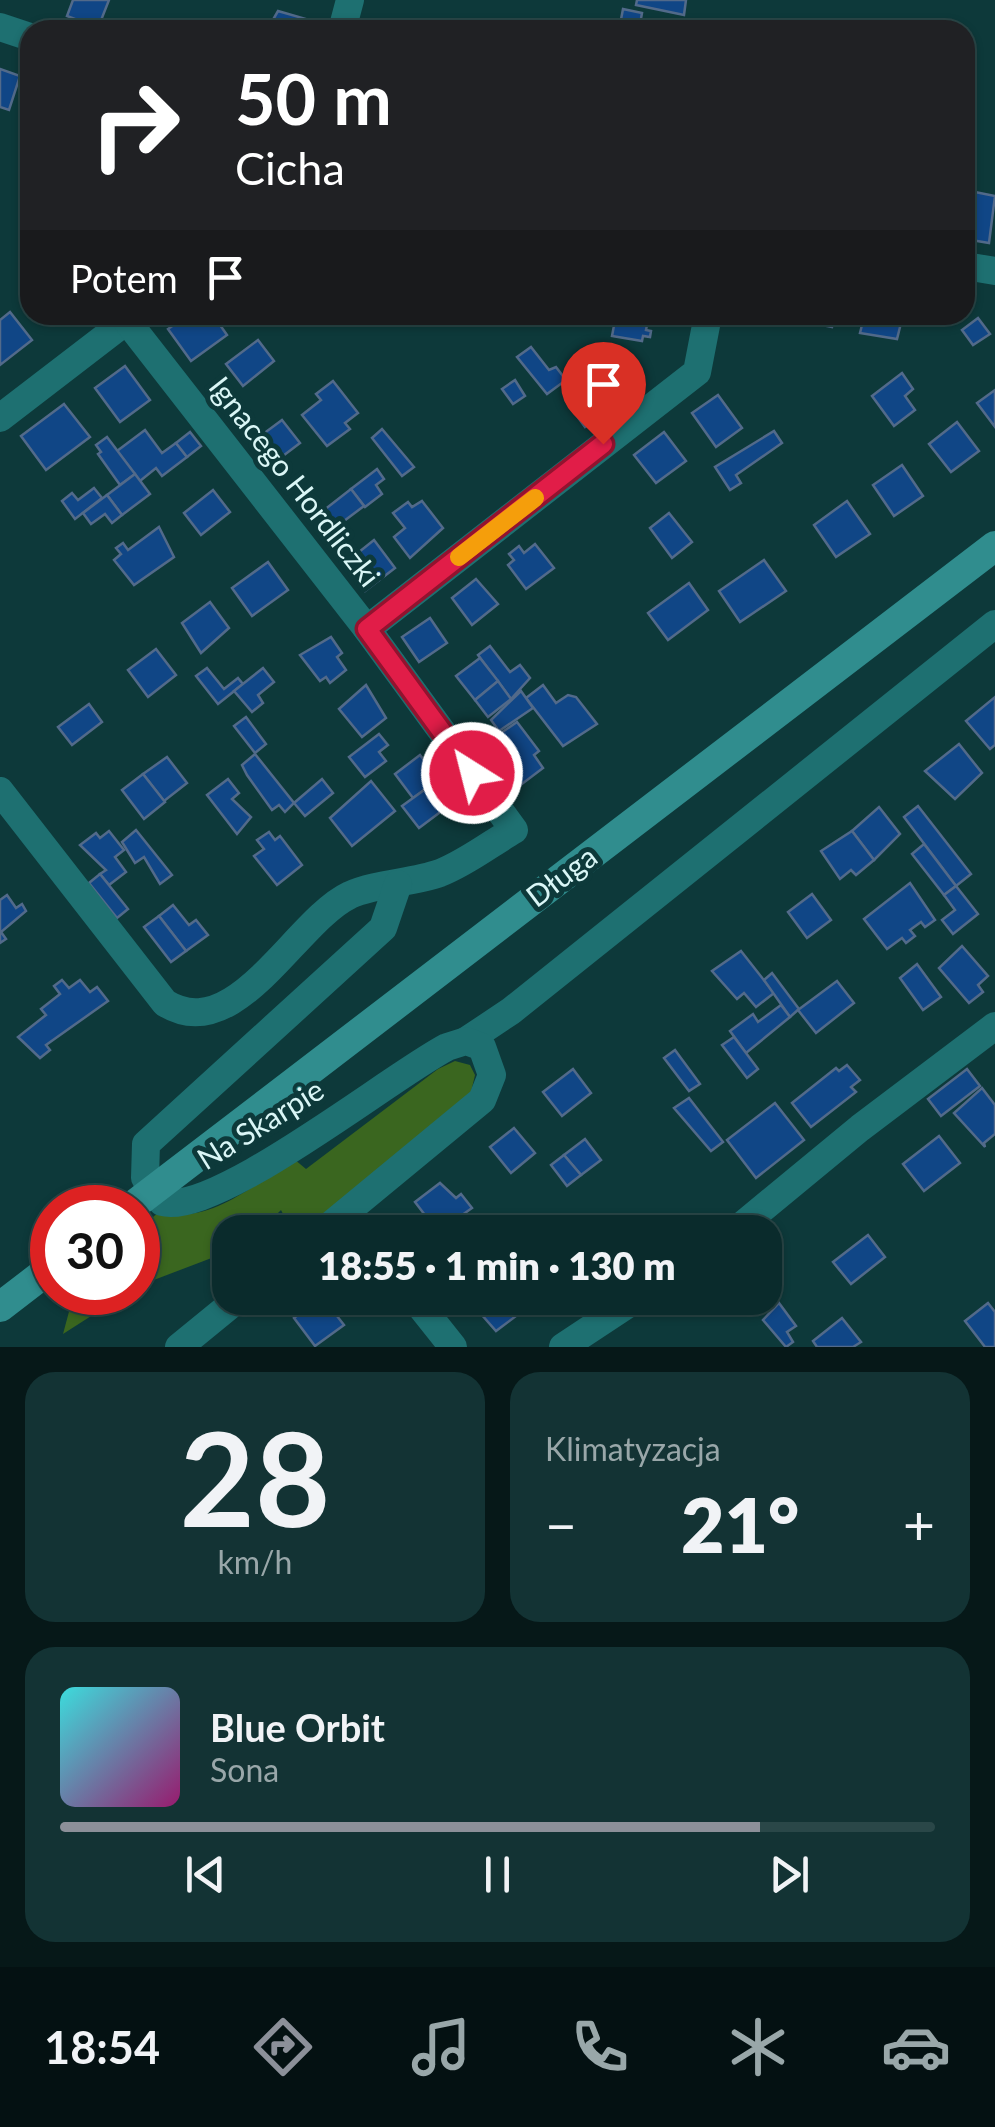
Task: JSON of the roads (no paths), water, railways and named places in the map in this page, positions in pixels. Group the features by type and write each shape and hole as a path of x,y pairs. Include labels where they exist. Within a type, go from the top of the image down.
{"main road":[{"name":"Długa","path":"160,1185 995,546"},
{"path":"0,1307 30,1284"}],"street":[{"path":"0,418 122,325"},
{"name":"Ignacego Hordliczki","path":"136,325 514,830 443,872 398,884"},
{"path":"367,629 697,372 706,325"},
{"path":"466,1041 511,1011 995,624"},
{"path":"0,791 165,1003 182,1013 201,1014 235,998 349,895 398,884"},
{"name":"Na Skarpie","path":"144,1185 144,1160 154,1133 383,928 398,884"},
{"path":"755,1215 860,1128 995,1026"},
{"path":"363,1215 482,1100 492,1075 488,1056 482,1047 466,1041"},
{"name":"Na Skarpie","path":"160,1202 182,1204 230,1186 430,1056 466,1041"},
{"path":"179,1347 218,1315"},
{"path":"428,1315 453,1347"},
{"path":"563,1347 611,1315"}]}
